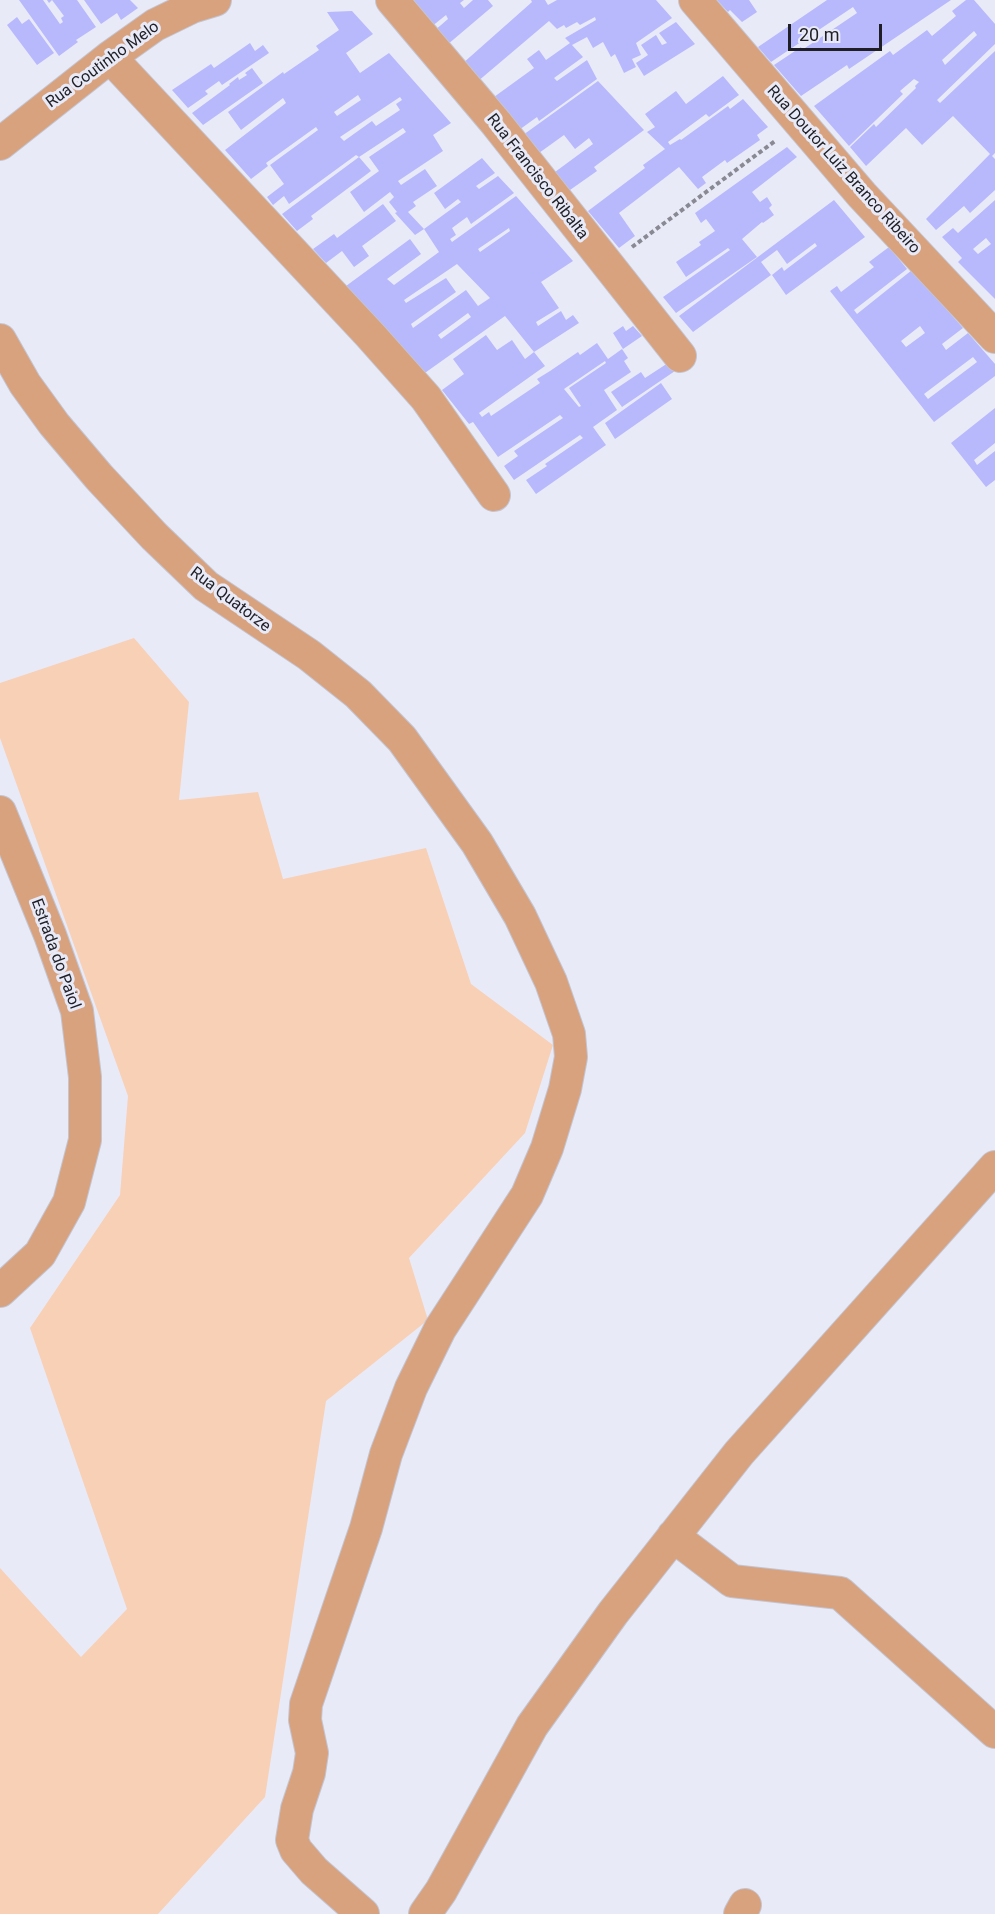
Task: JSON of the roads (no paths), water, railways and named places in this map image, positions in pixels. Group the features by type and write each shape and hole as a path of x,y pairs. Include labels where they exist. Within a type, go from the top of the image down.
{"street":[{"name":"Rua Coutinho Melo","path":"0,144 110,57 155,25 192,7 215,0"},
{"name":"Rua Francisco Ribalta","path":"392,0 496,123 680,356"},
{"name":"Rua Doutor Luiz Branco Ribeiro","path":"695,0 862,195 995,337"},
{"path":"110,57 346,309 426,398 494,495"},
{"name":"Rua Quatorze","path":"0,340 25,384 54,424 154,536 206,586 309,656 358,694 402,739 477,843 520,916 551,982 568,1034 571,1057 565,1089 547,1148 527,1195 440,1329 411,1388 386,1454 366,1528 306,1704 304,1720 312,1753 309,1773 297,1809 292,1839 296,1850 314,1871 363,1914"},
{"name":"Estrada do Paiol","path":"0,812 50,935 77,1011 86,1077 85,1140 69,1202 40,1254 0,1291"},
{"path":"425,1914 441,1892 532,1726 613,1613 740,1452 995,1167"},
{"path":"674,1536 732,1581 840,1593 995,1731"}]}
